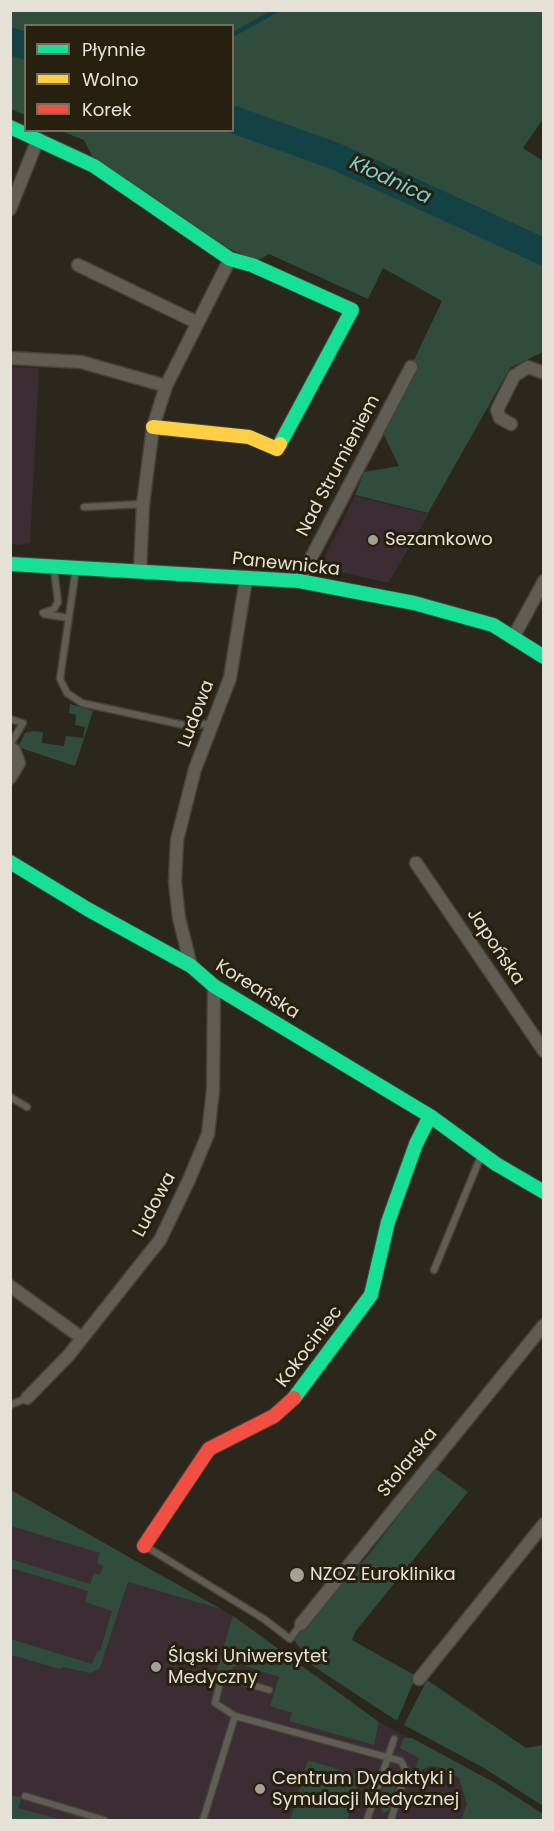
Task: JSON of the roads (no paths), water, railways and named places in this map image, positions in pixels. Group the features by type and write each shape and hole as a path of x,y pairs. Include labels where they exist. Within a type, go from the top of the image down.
{"street":[{"path":"10,127 94,166 230,260 252,265 351,310 277,449 249,437 153,427"},
{"path":"10,209 38,139"},
{"path":"140,571 143,504 153,427 166,386 230,260"},
{"path":"78,265 198,323"},
{"path":"10,358 81,362 166,386"},
{"name":"Nad Strumieniem","path":"299,581 411,367"},
{"path":"511,424 500,418 497,410 514,376 528,367 543,373"},
{"name":"Panewnicka","path":"10,564 299,581 414,603 472,618 514,636 543,656"},
{"name":"Ludowa","path":"191,966 180,918 175,882 177,840 195,769 215,723 230,678 246,579"},
{"path":"514,636 543,581"},
{"path":"10,747 14,750 19,763 10,778"},
{"name":"Koreańska","path":"10,862 89,910 191,966 214,986 430,1116 543,1192"},
{"name":"Japońska","path":"416,863 543,1051"},
{"name":"Ludowa","path":"27,1398 68,1356 160,1240 208,1134 213,1090 214,986"},
{"name":"Kokociniec","path":"144,1546 209,1449 274,1416 292,1401 333,1349 370,1295 388,1222 416,1144 430,1116"},
{"path":"10,1286 82,1338"},
{"name":"Stolarska","path":"301,1624 543,1325"},
{"path":"419,1679 543,1524"}],"lane":[{"path":"84,507 143,504"},
{"path":"53,566 58,602 54,609 43,614 69,618"},
{"path":"76,567 60,679 67,693 82,703 188,726 215,723"},
{"path":"10,720 23,723 10,747"},
{"path":"10,1097 27,1107"},
{"path":"434,1270 482,1153"},
{"path":"10,1405 27,1398"},
{"path":"144,1546 264,1619 290,1640 301,1624"},
{"path":"269,1690 228,1678 220,1683 215,1703 235,1716 401,1761 406,1771 392,1821"},
{"path":"203,1821 235,1716"},
{"path":"367,1821 394,1738"},
{"path":"25,1796 104,1821"}],"waterway":[{"path":"234,34 277,10"},
{"name":"Kłodnica","path":"10,41 24,45"},
{"name":"Kłodnica","path":"234,120 335,156 544,252"}],"place":[{"name":"Sezamkowo","path":"373,540"},
{"name":"NZOZ Euroklinika","path":"297,1575"},
{"name":"Śląski Uniwersytet Medyczny","path":"156,1667"},
{"name":"Centrum Dydaktyki i Symulacji Medycznej","path":"260,1789"}]}
